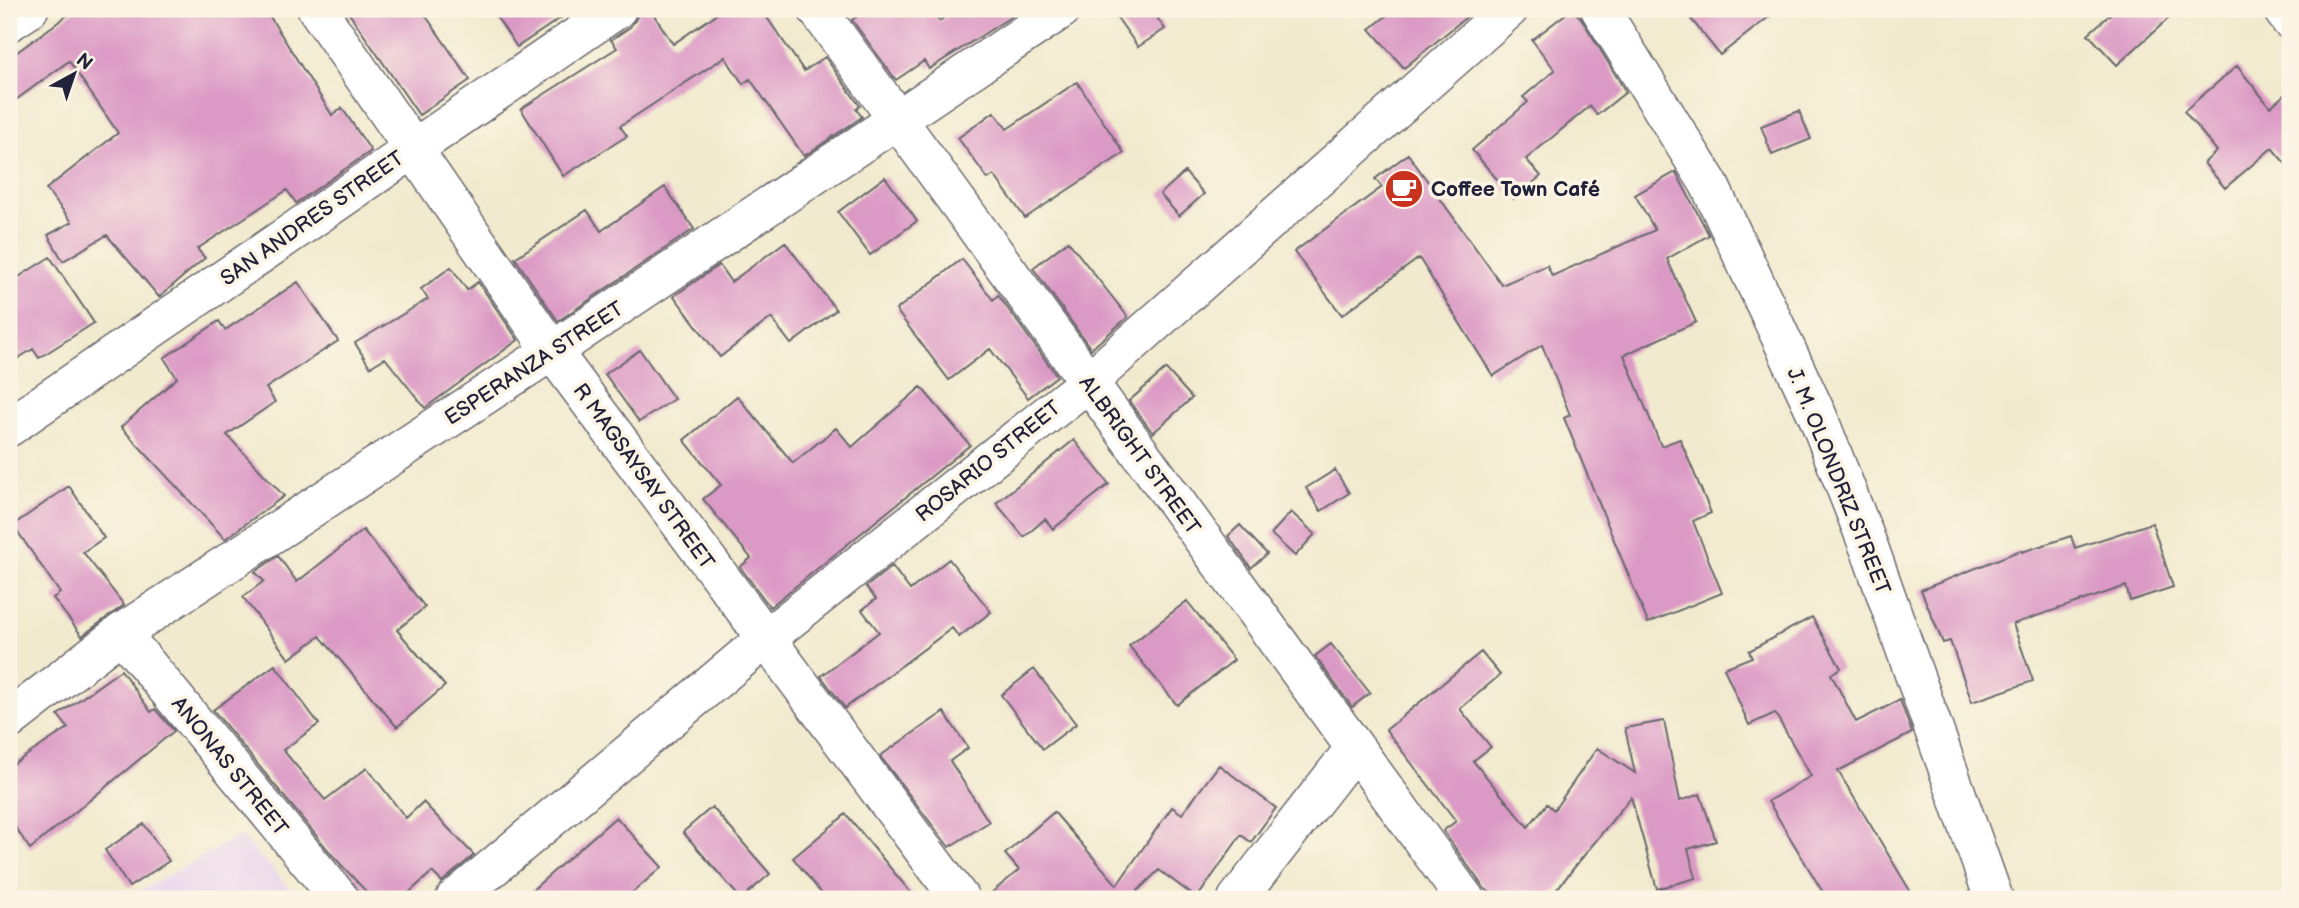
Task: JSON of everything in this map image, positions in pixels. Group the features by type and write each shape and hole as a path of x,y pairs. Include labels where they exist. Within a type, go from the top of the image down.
{"street":[{"path":"9,22 29,9"},
{"name":"R MAGSAYSAY STREET","path":"317,9 411,150 552,351 764,640 960,899"},
{"name":"SAN ANDRES STREET","path":"9,427 617,9"},
{"name":"ALBRIGHT STREET","path":"817,9 1465,899"},
{"name":"ESPERANZA STREET","path":"9,720 121,633 552,351 1062,9"},
{"name":"ROSARIO STREET","path":"455,899 764,640 1087,383 1509,9"},
{"name":"J. M. OLONDRIZ STREET","path":"1600,9 1709,184 1818,417 1870,550 1994,899"},
{"path":"2282,9 2290,20"},
{"name":"ANONAS STREET","path":"121,633 340,899"},
{"path":"1237,899 1354,748"}],"shaded area":[{"path":"240,835 300,899 127,899"}],"building":[{"path":"76,9 265,9 332,115 342,108 371,151 296,203 287,190 197,249 205,258 159,297 107,235 63,261 48,235 72,222 46,189 118,133 69,61 9,105 9,58"},
{"path":"346,9 421,9 470,80 419,115"},
{"path":"491,9 574,9 517,47"},
{"path":"639,9 650,9 673,44 724,9 761,9 804,71 825,57 860,106 856,109 862,117 804,156 750,79 743,84 725,57 620,126 627,136 563,176 521,109 617,48 611,40 630,27"},
{"path":"867,9 930,9 939,21 956,9 1023,9 929,69 924,61 896,80 852,20"},
{"path":"1111,9 1151,9 1165,29 1138,47"},
{"path":"1395,9 1476,9 1404,68 1370,29"},
{"path":"1572,9 1581,18 1626,92 1597,115 1590,106 1526,159 1541,176 1514,199 1472,150 1528,102 1523,97 1555,70 1532,40"},
{"path":"1683,9 1779,9 1720,55"},
{"path":"2116,9 2179,9 2117,65 2088,34"},
{"path":"2237,66 2270,107 2290,90 2290,169 2272,148 2225,188 2204,163 2217,151 2184,111"},
{"path":"1077,82 1124,153 1025,218 994,175 988,179 958,138 994,112 1007,129"},
{"path":"1799,111 1811,139 1772,155 1761,126"},
{"path":"1408,154 1502,285 1547,265 1552,276 1655,230 1635,195 1676,172 1709,235 1667,259 1696,322 1624,355 1661,446 1680,439 1711,513 1693,521 1722,593 1648,623 1564,418 1570,415 1542,345 1493,376 1419,258 1342,315 1294,252 1382,187 1375,179"},
{"path":"1185,172 1204,194 1179,216 1160,194"},
{"path":"885,177 917,221 870,255 838,212"},
{"path":"665,187 694,229 558,321 515,258 587,210 601,231"},
{"path":"1068,241 1128,317 1091,349 1033,268"},
{"path":"785,242 836,310 791,344 771,318 720,357 674,296 719,265 731,282"},
{"path":"50,257 94,323 39,358 33,349 9,364 9,283"},
{"path":"962,259 993,300 998,295 1057,376 1028,398 990,349 949,380 896,310"},
{"path":"451,267 467,290 478,282 518,340 425,408 385,358 370,367 355,343 428,299 421,289"},
{"path":"298,282 338,341 266,388 275,402 227,435 284,496 225,539 121,427 177,378 164,358 219,321 225,330"},
{"path":"640,350 674,399 639,422 605,374"},
{"path":"1166,369 1192,398 1153,433 1129,401"},
{"path":"921,387 970,445 770,607 740,567 751,558 703,499 721,485 684,440 737,396 793,463 836,428 852,447"},
{"path":"1074,440 1109,484 1053,529 1045,519 1024,537 996,503"},
{"path":"1335,470 1349,493 1321,511 1306,488"},
{"path":"69,486 104,538 83,552 124,605 82,636 53,598 60,593 13,525"},
{"path":"1291,512 1315,534 1295,556 1271,534"},
{"path":"2152,523 2173,587 2130,601 2126,586 2013,624 2033,681 1972,702 1950,641 1943,643 1921,590 2021,550 2022,552 2071,536 2075,548"},
{"path":"1240,525 1267,554 1251,568 1228,536"},
{"path":"363,530 425,607 397,630 445,686 397,727 320,636 289,659 243,597 264,581 255,572 278,556 297,582"},
{"path":"949,559 991,612 959,637 952,628 845,708 821,676 879,632 862,610 876,599 866,587 892,566 910,590"},
{"path":"1187,601 1234,660 1177,705 1129,646"},
{"path":"1812,617 1841,668 1831,674 1856,722 1900,700 1912,733 1838,771 1915,899 1827,899 1768,801 1811,776 1775,713 1749,725 1724,668 1752,657 1749,651"},
{"path":"1331,644 1370,693 1352,707 1315,656"},
{"path":"1481,652 1500,675 1460,709 1491,747 1473,761 1528,827 1547,804 1554,810 1597,748 1635,773 1625,728 1664,721 1680,801 1700,794 1716,841 1688,849 1696,878 1657,889 1631,797 1549,899 1498,899 1484,888 1443,831 1456,821 1386,730"},
{"path":"275,665 319,724 283,750 325,800 367,768 406,818 423,802 474,855 442,882 432,872 402,899 373,899 333,856 213,710"},
{"path":"1034,669 1076,724 1043,749 1001,695"},
{"path":"121,670 151,712 155,709 174,731 30,849 9,818 9,767 68,728 58,715"},
{"path":"944,712 968,748 950,761 989,822 949,847 880,756"},
{"path":"1219,765 1276,808 1251,842 1241,835 1197,898 1159,870 1129,899 984,899 1019,870 1005,854 1054,812 1117,885 1172,807 1182,814"},
{"path":"712,807 770,874 741,899 683,832"},
{"path":"846,814 916,899 826,899 793,858"},
{"path":"616,817 662,867 625,899 522,899"},
{"path":"144,824 169,861 129,887 105,850"}],"place":[{"name":"Coffee Town Café","path":"1404,189"}]}
